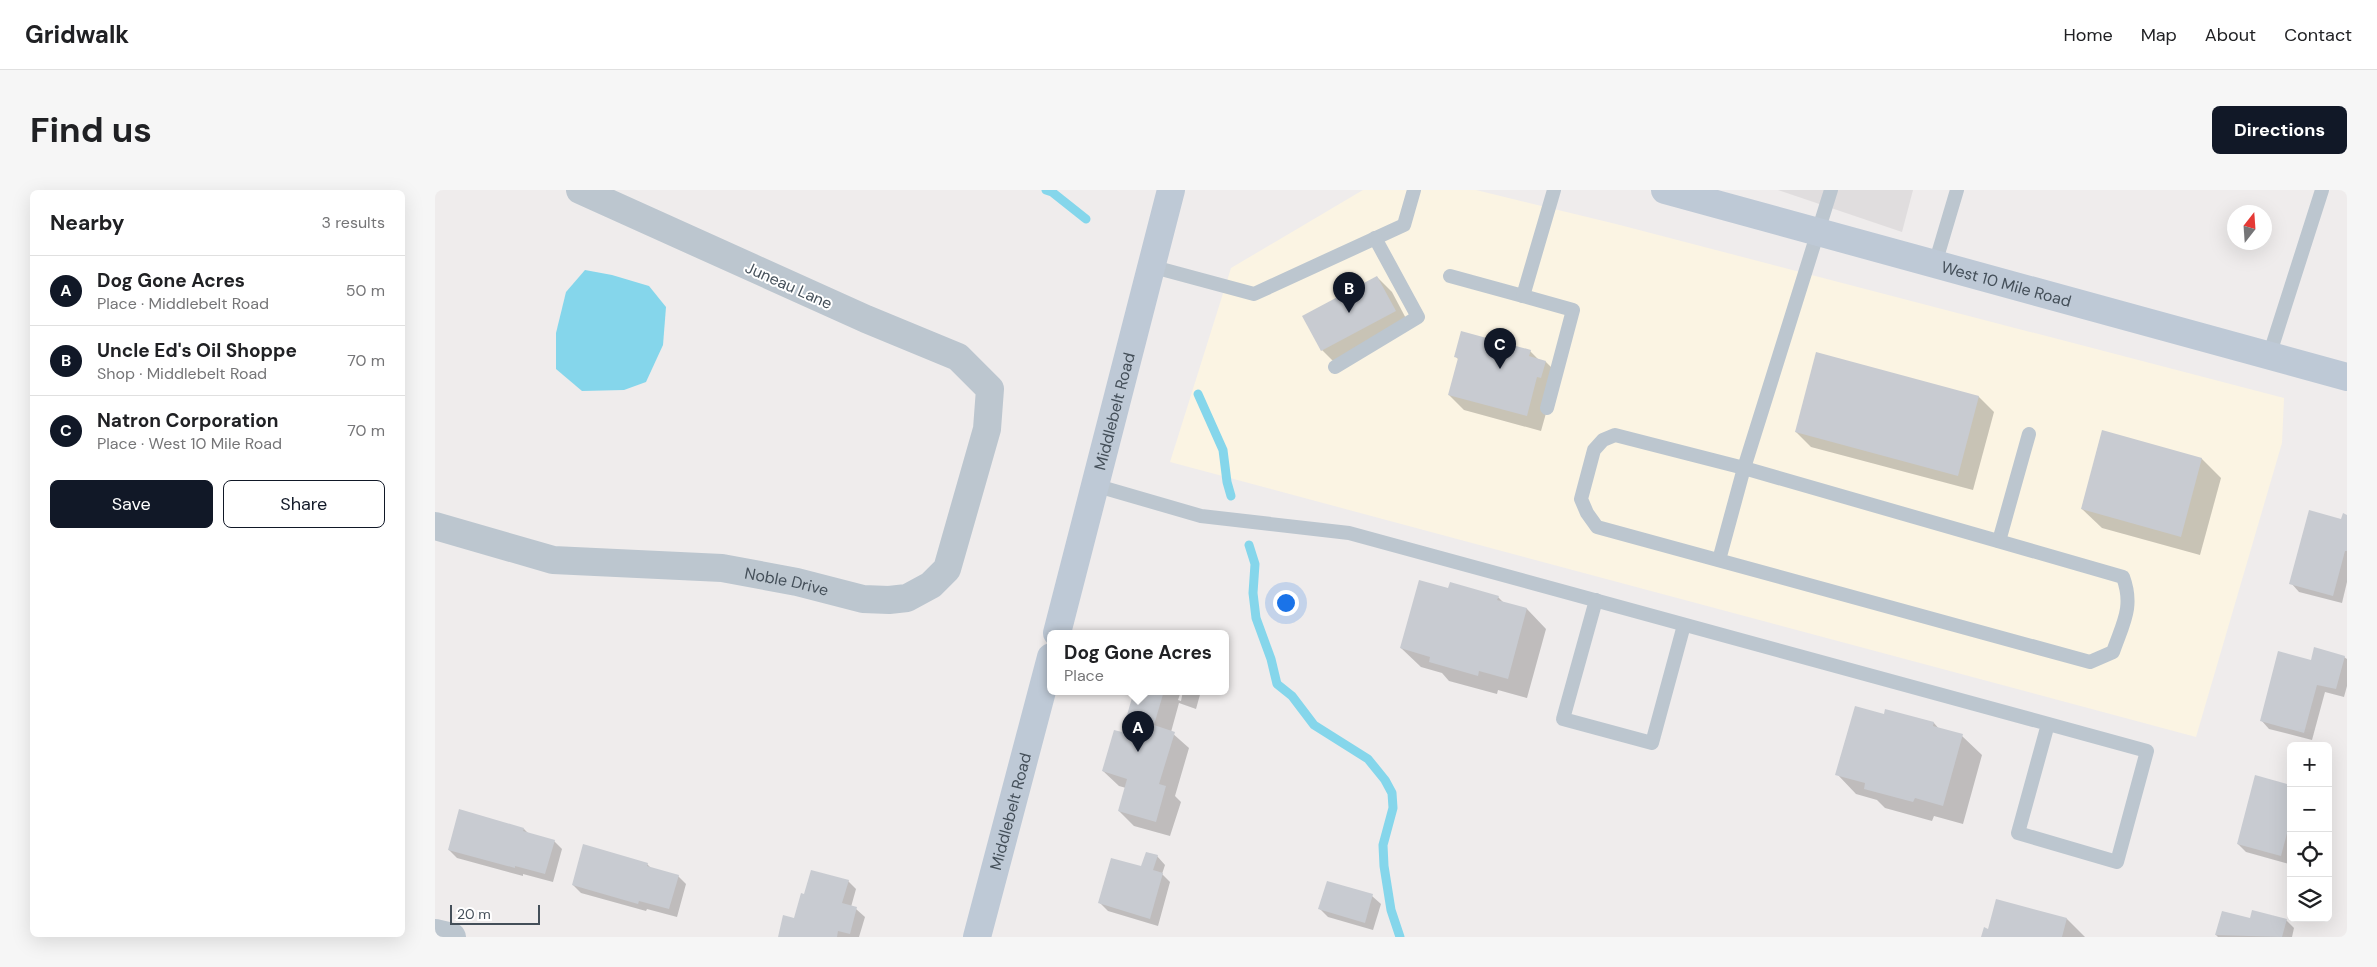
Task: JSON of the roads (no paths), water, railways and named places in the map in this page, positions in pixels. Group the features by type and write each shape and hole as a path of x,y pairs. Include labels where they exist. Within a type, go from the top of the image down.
{"street":[{"name":"Juneau Lane","path":"580,190 866,319 959,357 990,389"},
{"name":"Middlebelt Road","path":"1058,630 1171,190"},
{"name":"West 10 Mile Road","path":"1665,190 2347,377"},
{"name":"Noble Drive","path":"435,526 553,560 722,568 797,582 863,599 889,600 907,598 931,585 947,569 987,429 990,389"},
{"name":"Middlebelt Road","path":"977,937 1047,672"},
{"path":"435,932 451,937"}],"lane":[{"path":"1150,266 1254,294 1404,225 1414,190"},
{"path":"1523,296 1554,190"},
{"path":"1719,560 1744,468 1831,190"},
{"path":"1935,264 1957,190"},
{"path":"2269,356 2322,190"},
{"path":"1335,367 1417,317 1375,238"},
{"path":"1450,276 1573,310 1547,408"},
{"path":"1999,541 2029,434"},
{"path":"1615,435 1744,468 1999,541 2123,577 2129,592 2127,610 2113,652 2090,662 1597,527 1587,513 1581,499 1594,450 1603,440 1615,435"},
{"path":"1095,485 1201,516 1349,533 2147,751 2117,862 2018,833 2048,724"},
{"path":"1595,600 1563,719 1643,741 1652,743 1683,624"}],"water":[{"path":"585,270 612,275 649,286 666,307 663,345 646,382 624,390 582,391 556,369 556,333 566,292"}],"waterway":[{"path":"1046,190 1052,192 1086,219"},
{"path":"1198,394 1223,450 1227,482 1231,496"},
{"path":"1249,545 1255,564 1253,593 1256,618 1271,659 1277,684 1292,696 1314,725 1368,759 1385,780 1392,793 1393,808 1383,845 1384,866 1391,910 1400,937"}],"place":[{"name":"Uncle Ed's Oil Shoppe","path":"1349,313"},
{"name":"Natron Corporation","path":"1500,369"},
{"name":"Dog Gone Acres","path":"1138,752"}]}
